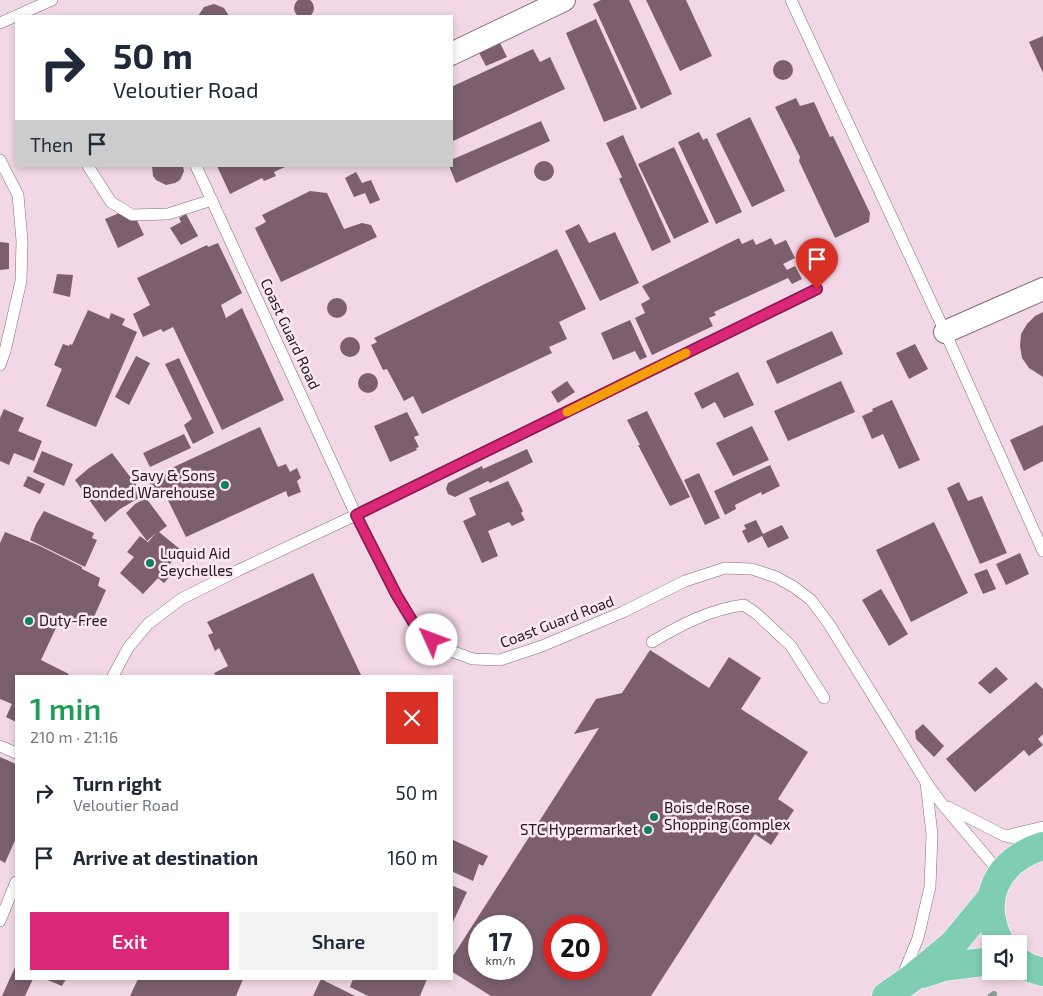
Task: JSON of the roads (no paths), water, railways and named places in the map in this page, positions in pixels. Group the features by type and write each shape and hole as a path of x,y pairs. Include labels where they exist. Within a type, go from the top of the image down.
{"main road":[{"path":"898,987 954,943 1013,860 1028,851 1043,846"},
{"path":"996,886 991,915 996,935"},
{"path":"898,987 944,967 982,962"},
{"path":"1027,966 1043,972"}],"street":[{"path":"453,53 564,0"},
{"path":"945,332 1043,288"}],"lane":[{"path":"18,15 52,0"},
{"path":"791,0 945,332 1043,551"},
{"path":"0,23 15,16"},
{"path":"0,160 18,194 22,241 21,281 6,351 0,365"},
{"path":"88,167 111,202 132,215 168,214 212,200"},
{"name":"Coast Guard Road","path":"196,167 356,515 396,594 419,632 445,648 473,659 500,660 542,646 623,612 685,581 725,568 752,569 776,577 794,587 811,600 829,624 926,782 996,886"},
{"path":"114,675 128,648 148,624 181,599 817,289"},
{"path":"652,642 672,630 725,608 744,605 757,614 791,646 824,698"},
{"path":"0,746 15,753"},
{"path":"898,987 918,938 930,887 932,834 926,782"},
{"name":"Coast Guard Road","path":"942,804 1005,836 1043,846"},
{"path":"1005,836 1043,827"},
{"path":"0,921 15,884"}],"place":[{"name":"Savy & Sons Bonded Warehouse","path":"225,485"},
{"name":"Luquid Aid Seychelles","path":"150,563"},
{"name":"Duty-Free","path":"29,621"},
{"name":"Bois de Rose Shopping Complex","path":"654,817"},
{"name":"STC Hypermarket","path":"648,830"}]}
